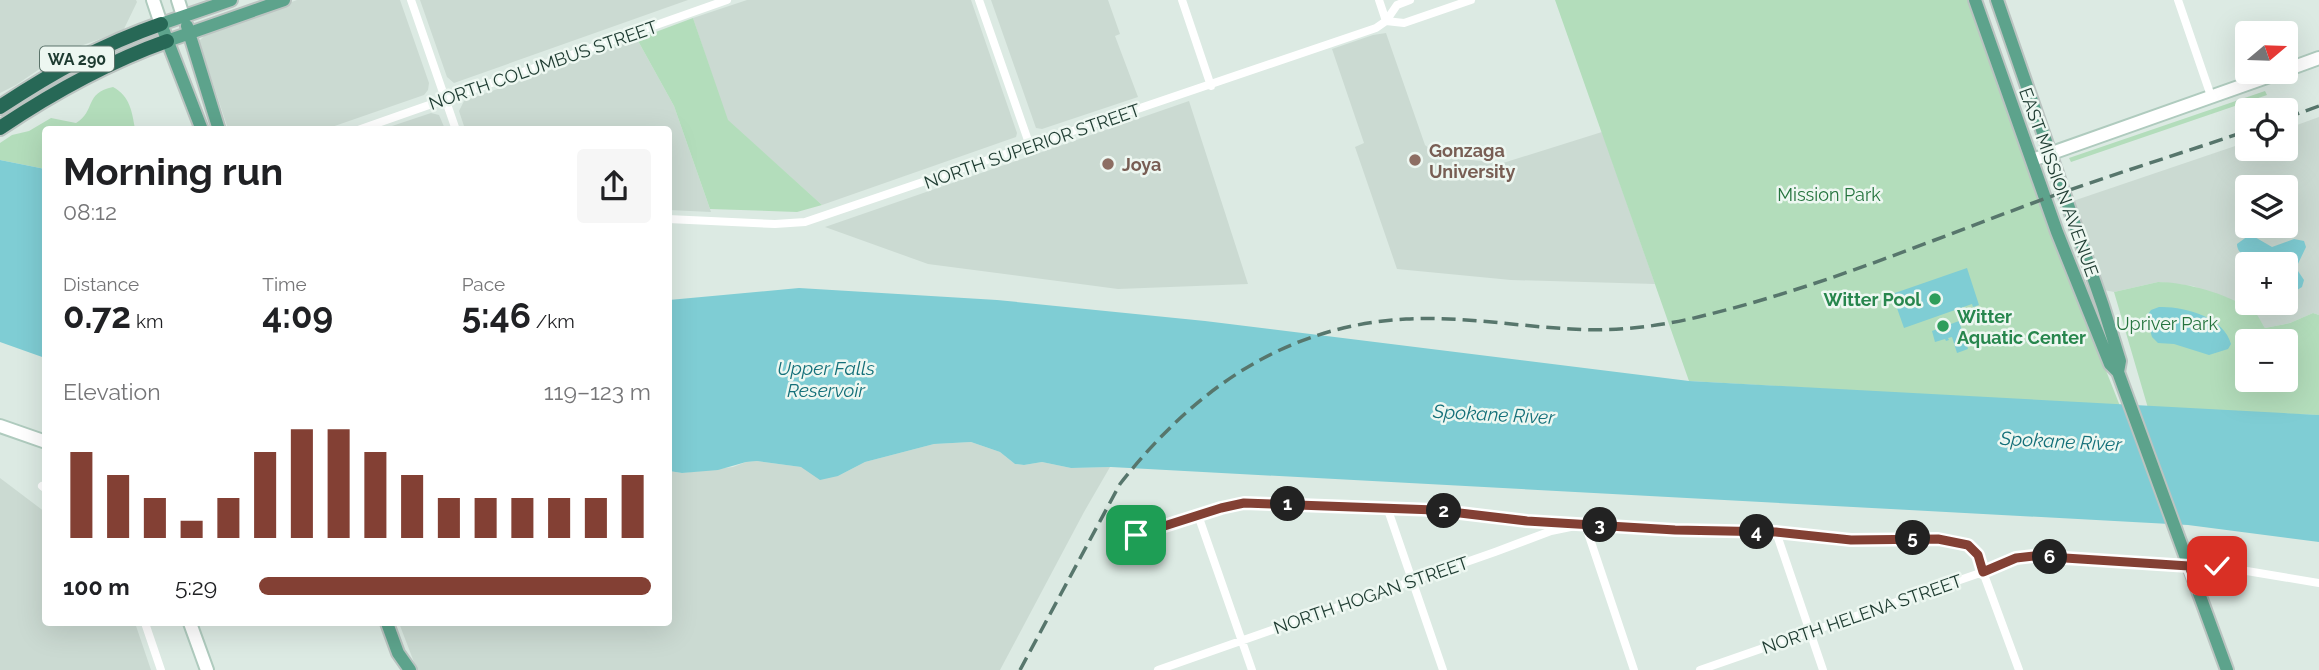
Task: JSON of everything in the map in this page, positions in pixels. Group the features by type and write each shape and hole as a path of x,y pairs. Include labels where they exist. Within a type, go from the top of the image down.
{"highway":[{"name":"WA 290","path":"0,107 66,65 119,39 161,24"},
{"name":"WA 290","path":"4,126 91,74 167,41"}],"main road":[{"path":"153,0 200,126"},
{"path":"177,0 218,126"},
{"path":"183,16 231,0"},
{"path":"167,41 284,0"},
{"name":"EAST MISSION AVENUE","path":"1975,0 2057,232 2110,364 2119,374 2227,670"},
{"name":"EAST MISSION AVENUE","path":"1997,0 2110,327 2120,361 2119,374"},
{"name":"WA 290","path":"161,24 183,16"},
{"path":"2298,66 2319,58"},
{"path":"2032,160 2246,84"},
{"path":"0,426 42,441"},
{"path":"191,626 207,670"},
{"path":"388,626 398,653 410,670"},
{"path":"398,653 398,670"}],"street":[{"path":"411,0 455,126"},
{"name":"NORTH COLUMBUS STREET","path":"369,126 727,0"},
{"path":"979,0 1030,146"},
{"path":"1182,0 1211,86"},
{"path":"1379,0 1386,22"},
{"name":"NORTH SUPERIOR STREET","path":"672,219 775,224 805,222 1376,28 1386,22 1397,5 1410,0"},
{"name":"NORTH SUPERIOR STREET","path":"1386,22 1404,23 1471,0"},
{"path":"2178,0 2211,96"},
{"path":"1121,539 1244,503 1435,510 1527,521 1776,532 1851,540 1953,540 1973,549 2019,670"},
{"path":"1388,510 1443,670"},
{"path":"1198,515 1252,670"},
{"path":"1585,524 1634,670"},
{"name":"NORTH HOGAN STREET","path":"1158,670 1551,531 1585,524"},
{"path":"1776,532 1823,670"},
{"path":"2182,547 2217,566 2319,583"},
{"name":"NORTH HELENA STREET","path":"1700,670 1983,572 2016,558 2034,556 2189,566"},
{"path":"2197,588 2205,575 2217,566"},
{"path":"146,626 162,670"}],"shaded area":[{"path":"0,0 137,2 123,31 66,51 0,93"},
{"path":"297,0 400,0 429,83 428,90 424,95 335,126 227,126 199,41 207,33"},
{"path":"420,0 688,0 454,83 447,77"},
{"path":"747,0 971,0 1017,133 1016,137 822,205 727,120 693,18"},
{"path":"991,0 1108,0 1120,34 1115,36 1138,97 1042,129 1036,128"},
{"name":"Gonzaga University","path":"1386,33 1425,145 1439,157 1503,163 1602,132 1655,284 1511,280 1397,269 1355,147 1364,143 1332,49"},
{"path":"637,39 674,106 711,212 672,210 672,126 464,126 459,111 464,101"},
{"name":"Joya","path":"1189,101 1248,284 1118,289 928,264 825,227"},
{"path":"431,113 439,115 444,126 392,126"},
{"path":"2319,117 2319,315 2313,313 2290,323 2265,328 2257,315 2298,315 2298,252 2235,252 2235,303 2193,286 2158,282 2114,292 2104,290 2073,201 2235,146 2235,161 2298,161 2298,125"},
{"path":"971,442 1000,452 1015,464 1042,462 1071,468 1110,467 1000,670 417,670 400,626 672,626 672,471 682,473 733,467 757,461 801,467 838,476 865,462 934,444"},
{"path":"0,478 42,510 42,626 136,626 151,670 0,670"}],"green space":[{"name":"Mission Park","path":"1555,0 1969,0 2039,201 2120,406 1689,381"},
{"path":"693,18 728,120 822,205 797,212 710,209 674,106 637,39"},
{"path":"113,87 123,95 134,126 42,126 42,168 0,160 0,143 51,118 76,123 86,113 98,93"},
{"path":"2265,91 2267,95 2258,98 2245,98"},
{"path":"2235,101 2235,106 2071,162 2069,158"},
{"name":"Upriver Park","path":"2158,282 2194,287 2235,301 2235,315 2257,315 2265,328 2290,323 2313,313 2319,315 2319,415 2148,408 2114,292"}],"water":[{"path":"0,160 42,168 42,357 0,342"},
{"path":"2245,238 2256,238 2272,247 2294,239 2304,241 2306,247 2298,264 2298,252 2240,252 2237,244"},
{"name":"Witter Pool","path":"1967,268 1979,305 1973,307 1972,304 1904,328 1892,294"},
{"path":"2298,271 2304,280 2298,289"},
{"name":"Upper Falls Reservoir","path":"799,288 997,300 1205,321 1689,381 2319,415 2319,542 2188,525 1111,467 1071,468 1042,462 1024,465 1015,464 1000,452 971,442 934,444 865,462 838,476 820,480 801,467 757,461 718,470 682,473 672,471 672,300"},
{"path":"2159,307 2191,311 2212,320 2227,335 2231,344 2228,349 2209,355 2174,344 2158,343 2152,337 2146,317 2151,310"},
{"path":"1959,321 1968,349 1957,353 1952,337 1946,341 1935,342 1932,331"}],"railway":[{"path":"2298,114 2319,106"},
{"path":"1020,670 1120,484 1148,450 1211,392 1281,349 1361,324 1406,319 1468,320 1606,330 1658,325 1693,318 1792,291 2060,193 2235,135"}],"place":[{"name":"Gonzaga University","path":"1415,160"},
{"name":"Joya","path":"1108,164"},
{"name":"Witter Pool","path":"1935,299"},
{"name":"Witter Aquatic Center","path":"1943,326"}],"route":[{"path":"1136,535 1221,508 1253,503 1435,510 1527,521 1675,530 1776,532 1851,540 1953,540 1973,549 1978,555 1983,572 2016,558 2034,556 2189,566 2197,588 2205,575 2217,566"}],"water label":[{"name":"Spokane River","path":"1494,414"},
{"name":"Spokane River","path":"2061,441"}]}
